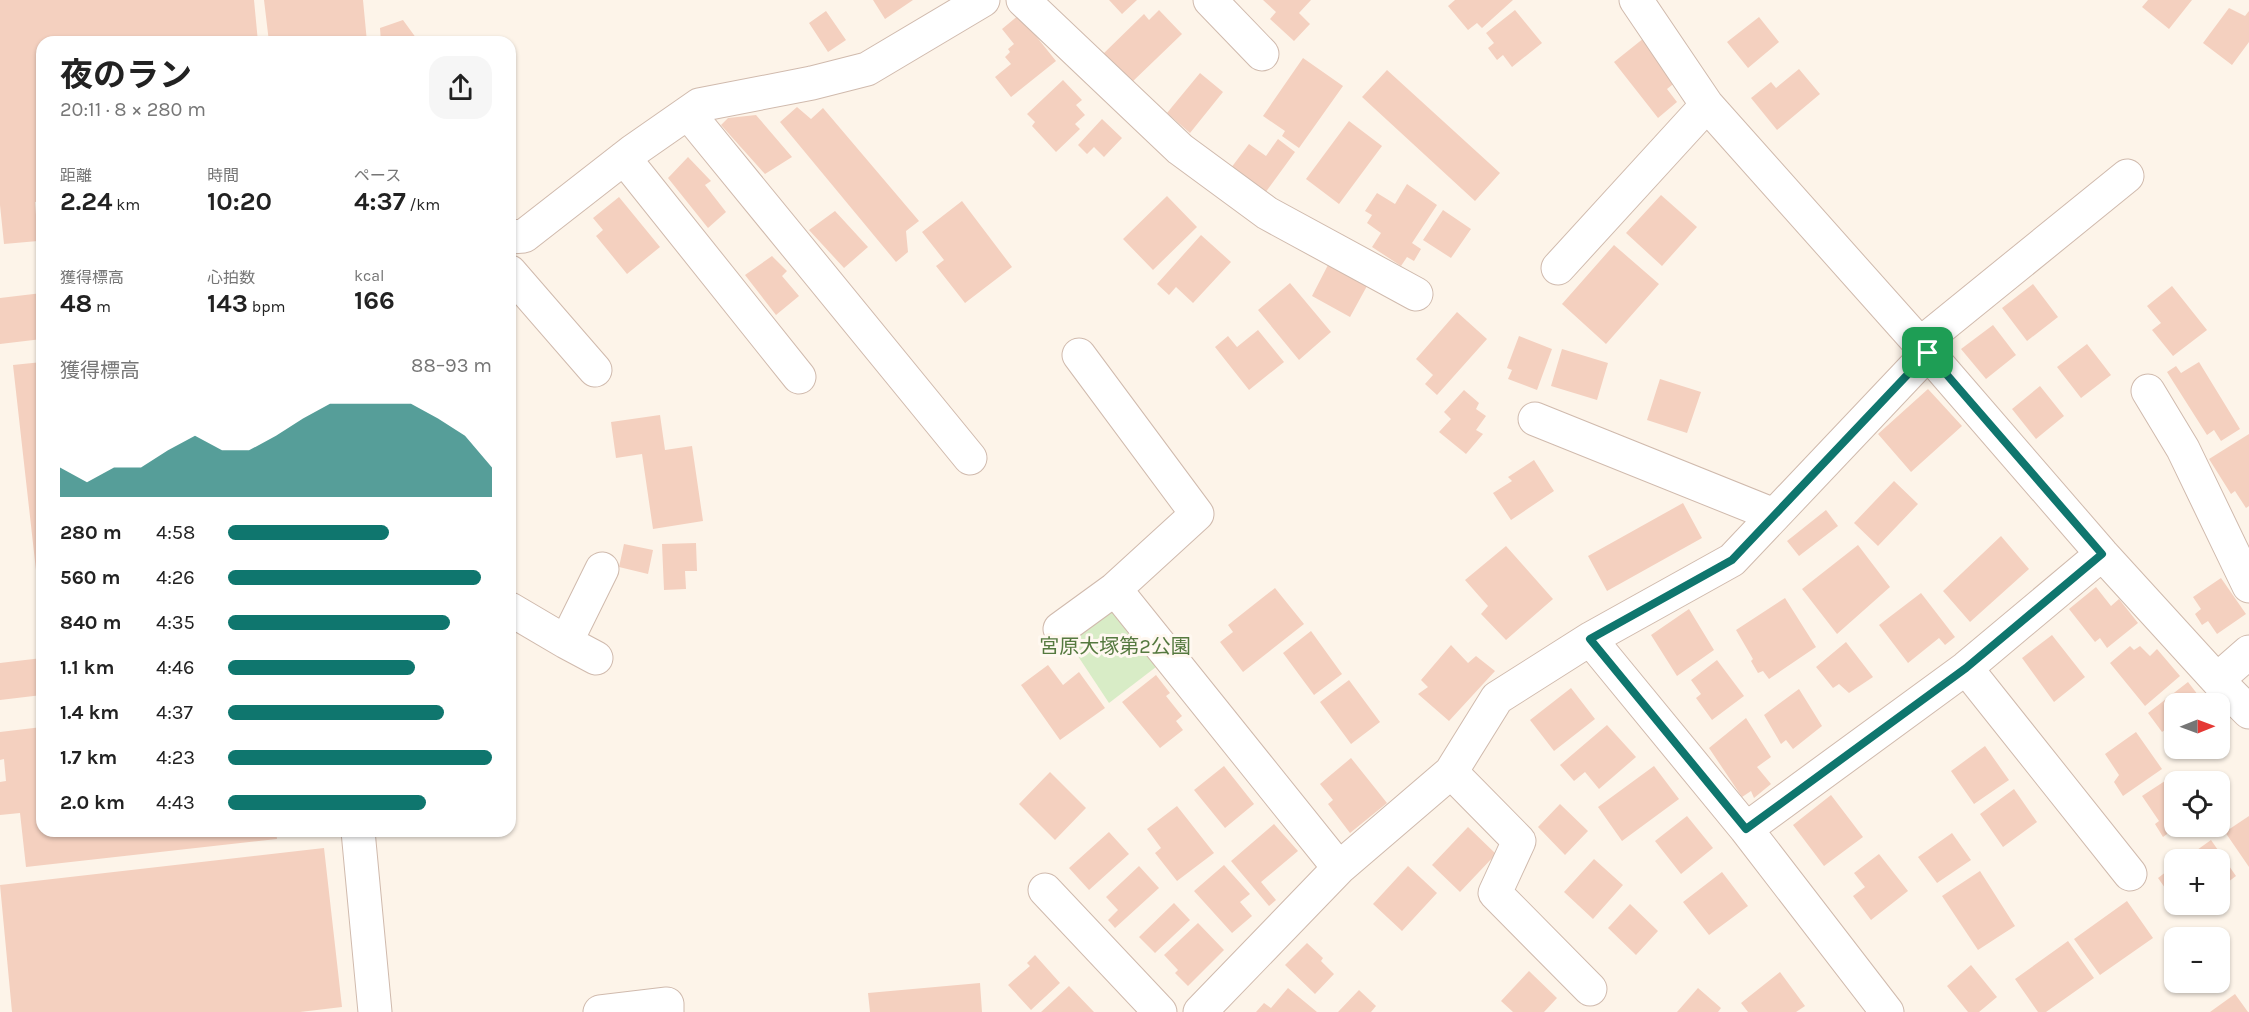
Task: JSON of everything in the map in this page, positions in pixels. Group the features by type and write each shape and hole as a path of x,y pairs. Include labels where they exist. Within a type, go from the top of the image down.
{"street":[{"path":"516,237 524,236 624,158 699,105 812,83 867,69 982,0"},
{"path":"1023,0 1180,148 1267,213 1416,294"},
{"path":"1210,0 1262,54"},
{"path":"1636,0 1707,105 1924,348 2102,554 2249,712"},
{"path":"1558,268 1707,105"},
{"path":"688,113 970,458"},
{"path":"624,158 799,377"},
{"path":"1200,1012 1339,868 1451,772 1497,699 1590,639 1732,560 1924,348 2127,176"},
{"path":"516,279 594,370"},
{"path":"1060,629 1115,589 1197,514 1079,355"},
{"path":"2148,391 2183,449 2249,586"},
{"path":"1535,419 1774,515"},
{"path":"1746,829 1966,668 2102,554"},
{"path":"566,642 603,569"},
{"path":"1115,589 1339,868"},
{"path":"516,613 596,658"},
{"path":"1590,639 1746,829 1887,1012"},
{"path":"2217,680 2249,652"},
{"path":"1966,668 2130,874"},
{"path":"1451,772 1519,841 1495,893 1590,989"},
{"path":"359,837 375,1012"},
{"path":"1045,890 1160,1012"},
{"path":"600,1012 667,1004 668,1012"}],"green space":[{"name":"宮原大塚第2公園","path":"1115,589 1169,657 1109,703 1060,629"}],"building":[{"path":"0,0 254,0 257,36 36,36 36,241 4,244 0,205"},
{"path":"264,0 363,0 366,36 268,36"},
{"path":"873,0 913,0 885,19"},
{"path":"1109,0 1137,0 1122,14"},
{"path":"1263,0 1311,0 1299,13 1310,24 1294,41 1270,19 1276,12"},
{"path":"1455,0 1513,0 1482,28 1477,23 1468,30 1448,6"},
{"path":"2148,0 2192,0 2169,29 2142,7"},
{"path":"2229,8 2245,16 2249,11 2249,42 2232,65 2203,43"},
{"path":"1159,10 1182,34 1130,84 1102,55 1144,14 1149,20"},
{"path":"1515,10 1542,43 1512,67 1503,55 1497,60 1488,48 1494,43 1486,33"},
{"path":"826,11 846,40 828,52 809,23"},
{"path":"1019,15 1056,61 1011,97 995,77 1011,64 1005,57 1010,52 1008,49 1014,44 1002,29"},
{"path":"1759,17 1779,42 1748,68 1727,42"},
{"path":"403,20 415,36 381,36 380,28"},
{"path":"1644,38 1677,81 1667,89 1677,102 1658,118 1614,62"},
{"path":"1303,58 1343,86 1299,148 1282,136 1285,131 1263,116"},
{"path":"1799,69 1820,94 1777,130 1751,98 1771,82 1776,88"},
{"path":"1387,70 1500,173 1475,201 1362,97"},
{"path":"1200,73 1223,92 1190,133 1167,113"},
{"path":"1063,80 1082,100 1076,105 1085,115 1075,124 1080,129 1056,152 1032,126 1035,122 1027,114"},
{"path":"797,107 811,119 823,108 919,221 906,231 908,252 896,262 780,122"},
{"path":"756,115 792,157 765,174 721,125 728,118"},
{"path":"1102,119 1122,138 1104,157 1094,147 1087,154 1078,145"},
{"path":"1349,121 1382,146 1339,204 1306,179"},
{"path":"1278,139 1295,152 1265,193 1231,168 1249,144 1266,156"},
{"path":"688,157 711,181 705,185 726,212 708,228 668,178"},
{"path":"1407,184 1437,205 1412,243 1421,249 1414,261 1407,257 1401,266 1372,247 1381,233 1367,223 1372,215 1365,211 1377,193 1395,204"},
{"path":"1661,195 1697,227 1662,266 1626,233"},
{"path":"1167,196 1197,227 1153,270 1123,239"},
{"path":"619,197 660,247 627,274 596,236 603,230 593,218"},
{"path":"962,201 1012,267 965,303 936,266 944,260 922,232"},
{"path":"1443,210 1471,229 1451,258 1423,240"},
{"path":"835,211 868,247 844,268 809,230"},
{"path":"1201,235 1231,262 1193,303 1176,287 1169,295 1157,284"},
{"path":"1614,245 1659,284 1606,344 1562,304"},
{"path":"772,256 787,271 782,276 799,296 776,315 745,275"},
{"path":"1328,265 1367,286 1350,317 1312,296"},
{"path":"1290,283 1331,332 1299,360 1258,310"},
{"path":"2033,284 2058,317 2027,341 2002,308"},
{"path":"2172,286 2207,330 2173,356 2152,330 2161,323 2147,306"},
{"path":"36,294 36,340 0,344 0,298"},
{"path":"1457,312 1487,339 1437,395 1425,384 1433,375 1416,359"},
{"path":"1993,325 2016,355 1986,379 1961,349"},
{"path":"1258,330 1284,362 1249,390 1215,347 1228,336 1237,347"},
{"path":"1519,336 1552,349 1537,390 1508,379 1512,370 1507,368"},
{"path":"2087,344 2111,375 2081,398 2057,367"},
{"path":"1562,349 1608,363 1597,400 1551,386"},
{"path":"2199,362 2240,429 2221,441 2214,430 2207,435 2167,372 2176,366 2181,373"},
{"path":"36,363 36,570 13,365"},
{"path":"1660,379 1701,392 1687,433 1647,420"},
{"path":"2040,386 2064,416 2036,439 2012,409"},
{"path":"1928,389 1962,426 1911,472 1878,434"},
{"path":"1464,390 1479,403 1476,409 1486,416 1476,430 1483,434 1466,454 1439,432 1451,419 1444,412"},
{"path":"660,415 665,450 692,446 703,521 653,529 642,454 616,458 611,422"},
{"path":"2249,434 2249,506 2246,508 2235,491 2231,494 2209,459"},
{"path":"1534,460 1554,491 1511,520 1493,493 1512,481 1508,477"},
{"path":"1894,481 1918,504 1878,546 1854,523"},
{"path":"1683,503 1702,538 1607,591 1588,556"},
{"path":"1826,510 1838,526 1799,556 1787,541"},
{"path":"2001,536 2029,569 1970,622 1943,591"},
{"path":"696,543 697,571 685,571 686,589 664,590 662,544"},
{"path":"624,544 653,550 648,574 619,567"},
{"path":"1858,545 1890,587 1837,634 1802,589"},
{"path":"1506,546 1553,599 1506,640 1481,614 1488,606 1465,580"},
{"path":"2221,578 2246,614 2217,634 2208,621 2202,625 2195,614 2201,609 2193,597"},
{"path":"2096,587 2111,606 2119,599 2138,623 2107,648 2100,638 2095,642 2069,609"},
{"path":"1275,588 1304,624 1243,672 1220,642 1233,632 1228,625"},
{"path":"1921,593 1955,637 1945,645 1939,638 1908,663 1879,625"},
{"path":"1785,598 1816,647 1769,679 1763,671 1758,673 1751,661 1753,659 1736,630"},
{"path":"1689,609 1714,650 1677,676 1651,635"},
{"path":"1311,631 1342,674 1314,695 1283,653"},
{"path":"2052,635 2085,677 2054,702 2022,658"},
{"path":"1846,642 1873,677 1849,693 1839,684 1833,688 1816,667"},
{"path":"1451,645 1468,663 1476,656 1495,671 1449,721 1418,694 1428,687 1421,680"},
{"path":"2130,646 2134,650 2140,646 2150,656 2157,649 2180,676 2145,706 2110,663"},
{"path":"36,659 36,696 0,700 0,663"},
{"path":"1717,660 1744,696 1712,720 1696,698 1701,694 1691,680"},
{"path":"1048,665 1063,685 1079,672 1105,708 1060,740 1021,685"},
{"path":"1156,675 1170,693 1166,696 1182,716 1176,721 1183,730 1160,748 1122,702"},
{"path":"1349,680 1380,722 1351,744 1320,702"},
{"path":"2188,682 2196,693 2174,693"},
{"path":"1571,688 1595,719 1554,751 1530,720"},
{"path":"1799,689 1822,726 1793,749 1786,740 1781,744 1764,715"},
{"path":"2164,701 2164,730 2162,732 2148,713"},
{"path":"1746,718 1771,757 1757,767 1771,784 1754,798 1751,791 1742,797 1709,748"},
{"path":"1607,725 1636,757 1599,789 1585,772 1574,781 1560,765"},
{"path":"36,728 36,837 277,837 277,839 26,867 20,813 0,815 0,782 6,781 4,759 0,760 0,732"},
{"path":"2136,732 2162,769 2123,796 2114,782 2119,775 2105,754"},
{"path":"1985,746 2009,780 1974,804 1951,771"},
{"path":"1351,758 1387,803 1350,833 1328,804 1333,800 1320,784"},
{"path":"1224,766 1254,804 1225,828 1194,790"},
{"path":"1654,766 1679,799 1622,841 1598,807"},
{"path":"1050,772 1086,808 1055,840 1019,804"},
{"path":"2164,782 2163,837 2155,824 2159,821 2142,796"},
{"path":"2014,789 2037,822 2003,847 1980,814"},
{"path":"1831,795 1863,837 1824,866 1793,825"},
{"path":"1560,804 1588,831 1565,855 1538,827"},
{"path":"1177,806 1214,853 1177,881 1155,853 1161,848 1147,829"},
{"path":"1687,816 1713,848 1681,874 1655,841"},
{"path":"2249,816 2249,867 2228,837 2230,829"},
{"path":"1274,824 1298,851 1261,882 1276,900 1269,906 1231,861"},
{"path":"1468,827 1496,854 1460,892 1432,865"},
{"path":"1109,832 1129,854 1089,890 1069,868"},
{"path":"1952,833 1971,860 1937,883 1918,857"},
{"path":"2211,840 2217,849 2198,849"},
{"path":"324,848 342,1007 300,1012 12,1012 0,885"},
{"path":"1879,854 1908,891 1871,920 1853,896 1865,887 1854,873"},
{"path":"1594,859 1623,885 1593,919 1564,892"},
{"path":"1224,865 1250,894 1240,902 1252,916 1232,933 1194,891"},
{"path":"1139,866 1159,888 1115,928 1108,920 1118,910 1106,897"},
{"path":"1408,866 1437,893 1402,931 1373,904"},
{"path":"2230,867 2236,876 2230,880"},
{"path":"1980,871 2015,926 1978,950 1942,896"},
{"path":"1722,872 1748,906 1709,935 1683,902"},
{"path":"2164,873 2164,886 2158,878"},
{"path":"2127,901 2153,938 2100,975 2074,939"},
{"path":"1174,903 1190,920 1155,953 1139,937"},
{"path":"1630,904 1658,931 1636,955 1608,928"},
{"path":"1198,923 1224,950 1188,986 1175,973 1178,970 1164,955"},
{"path":"2068,941 2094,978 2046,1012 2038,1012 2015,979"},
{"path":"1307,943 1323,958 1321,961 1334,974 1315,994 1285,965"},
{"path":"1035,955 1060,983 1031,1010 1008,985 1030,966 1027,963"},
{"path":"1971,965 1997,997 1979,1012 1968,1012 1947,986"},
{"path":"1529,971 1557,998 1544,1012 1513,1012 1501,1001"},
{"path":"1780,972 1805,1006 1796,1012 1748,1012 1741,1003"},
{"path":"980,983 982,1012 870,1012 868,993"},
{"path":"1069,986 1094,1012 1041,1012"},
{"path":"1288,988 1317,1012 1256,1012 1264,1003 1271,1008"},
{"path":"1698,988 1721,1008 1718,1012 1677,1012"},
{"path":"1359,990 1376,1006 1371,1012 1338,1012"},
{"path":"2235,994 2248,1012 2210,1012"}],"route":[{"path":"1928,353 2102,554 1966,668 1746,829 1590,639 1732,560 1928,353"}]}
